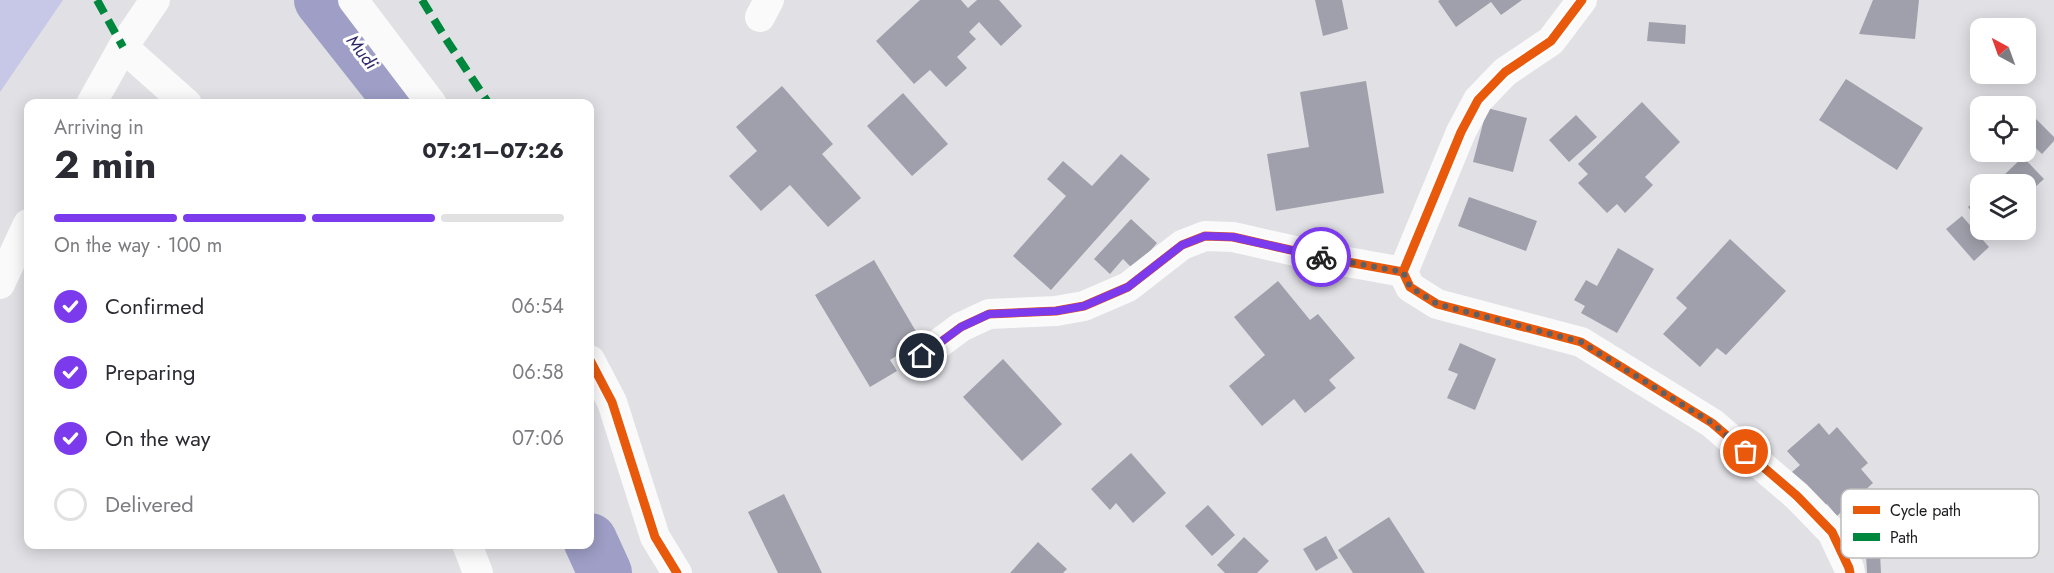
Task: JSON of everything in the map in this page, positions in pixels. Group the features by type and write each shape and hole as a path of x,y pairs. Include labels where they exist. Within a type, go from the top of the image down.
{"street":[{"path":"94,99 123,47 155,0"},
{"path":"353,0 428,99"},
{"path":"1582,0 1551,41 1505,72 1478,100 1461,132 1403,272 1410,287 1437,304 1581,342 1712,423 1797,496 1832,532 1841,550"},
{"path":"123,47 181,99"},
{"path":"0,284 24,233"},
{"path":"922,356 961,327 989,314 1056,311 1084,306 1128,287 1182,245 1205,236 1233,237 1403,272"},
{"path":"594,368 612,402 655,537 677,573"},
{"path":"469,549 478,573"},
{"path":"1845,558 1850,573"}],"shaded area":[{"path":"0,0 63,0 0,92"}],"building":[{"path":"920,0 961,0 968,8 977,0 999,0 1022,26 1001,46 979,22 969,32 976,39 957,57 967,68 946,87 930,70 914,84 876,41"},
{"path":"1315,0 1342,0 1348,29 1323,36"},
{"path":"1522,0 1501,15 1491,2 1456,27 1438,1"},
{"path":"1873,0 1919,0 1915,39 1859,34"},
{"path":"1649,22 1686,25 1685,44 1647,41"},
{"path":"1846,79 1923,128 1897,170 1819,120"},
{"path":"1366,81 1384,193 1276,211 1267,154 1309,147 1300,92"},
{"path":"782,86 833,144 822,154 861,198 828,227 790,185 761,211 729,176 757,151 736,127"},
{"path":"903,93 948,144 912,176 867,126"},
{"path":"1642,102 1680,142 1645,177 1653,185 1625,213 1617,204 1607,213 1578,183 1588,174 1578,164"},
{"path":"1487,108 1527,118 1513,172 1473,162"},
{"path":"1576,115 1597,137 1569,162 1549,140"},
{"path":"2036,119 2054,137 2054,141 2042,154 2036,148"},
{"path":"1121,154 1150,179 1051,290 1013,256 1066,196 1047,179 1063,161 1092,186"},
{"path":"2018,162 2028,162 2044,179 2036,186 2036,174 2005,174"},
{"path":"1469,197 1537,221 1526,251 1458,226"},
{"path":"1962,216 1970,225 1970,240 1983,240 1989,247 1974,261 1946,229"},
{"path":"1131,219 1157,243 1134,270 1123,259 1110,274 1094,259"},
{"path":"1730,239 1786,291 1726,355 1717,348 1700,367 1663,334 1687,308 1676,298"},
{"path":"1618,248 1654,269 1617,333 1581,313 1585,306 1574,300 1586,280 1597,286"},
{"path":"874,260 921,340 890,360 897,371 870,387 815,295"},
{"path":"1278,281 1310,320 1318,314 1355,358 1329,380 1336,388 1305,413 1294,399 1262,426 1229,386 1265,355 1234,317"},
{"path":"1460,343 1496,359 1475,410 1447,398 1458,374 1448,370"},
{"path":"1003,359 1062,424 1022,461 963,397"},
{"path":"1819,423 1829,435 1837,427 1868,463 1861,469 1873,483 1866,489 1841,489 1841,512 1837,516 1827,504 1821,509 1785,478 1800,465 1787,451"},
{"path":"1131,453 1166,493 1133,523 1116,503 1110,510 1091,489"},
{"path":"784,494 822,573 778,573 748,512"},
{"path":"1208,505 1235,535 1212,556 1185,526"},
{"path":"1389,517 1425,573 1353,573 1338,550"},
{"path":"1326,536 1338,558 1316,571 1303,549"},
{"path":"1244,537 1269,561 1257,573 1225,573 1217,565"},
{"path":"1038,542 1067,569 1063,573 1010,573"},
{"path":"1866,558 1880,558 1881,573 1867,573"}],"waterway":[{"name":"Mudi","path":"321,0 399,99"},
{"name":"Mudi","path":"594,549 605,573"}],"marked path":[{"path":"97,0 123,47"},
{"path":"422,0 486,99"}],"cycle path":[{"path":"1582,0 1551,41 1505,72 1478,100 1461,132 1403,272 1410,287 1437,304 1581,342 1712,423 1797,496 1832,532 1841,551"},
{"path":"922,356 961,327 989,314 1056,311 1084,306 1128,287 1182,245 1205,236 1233,237 1403,272"},
{"path":"594,368 612,402 655,537 677,573"},
{"path":"1844,558 1850,573"}],"way so far":[{"path":"1321,257 1403,272 1410,287 1437,304 1581,342 1712,423 1746,452"}],"route":[{"path":"922,356 961,327 989,314 1056,311 1084,306 1128,287 1182,245 1205,236 1233,237 1321,257"}]}
